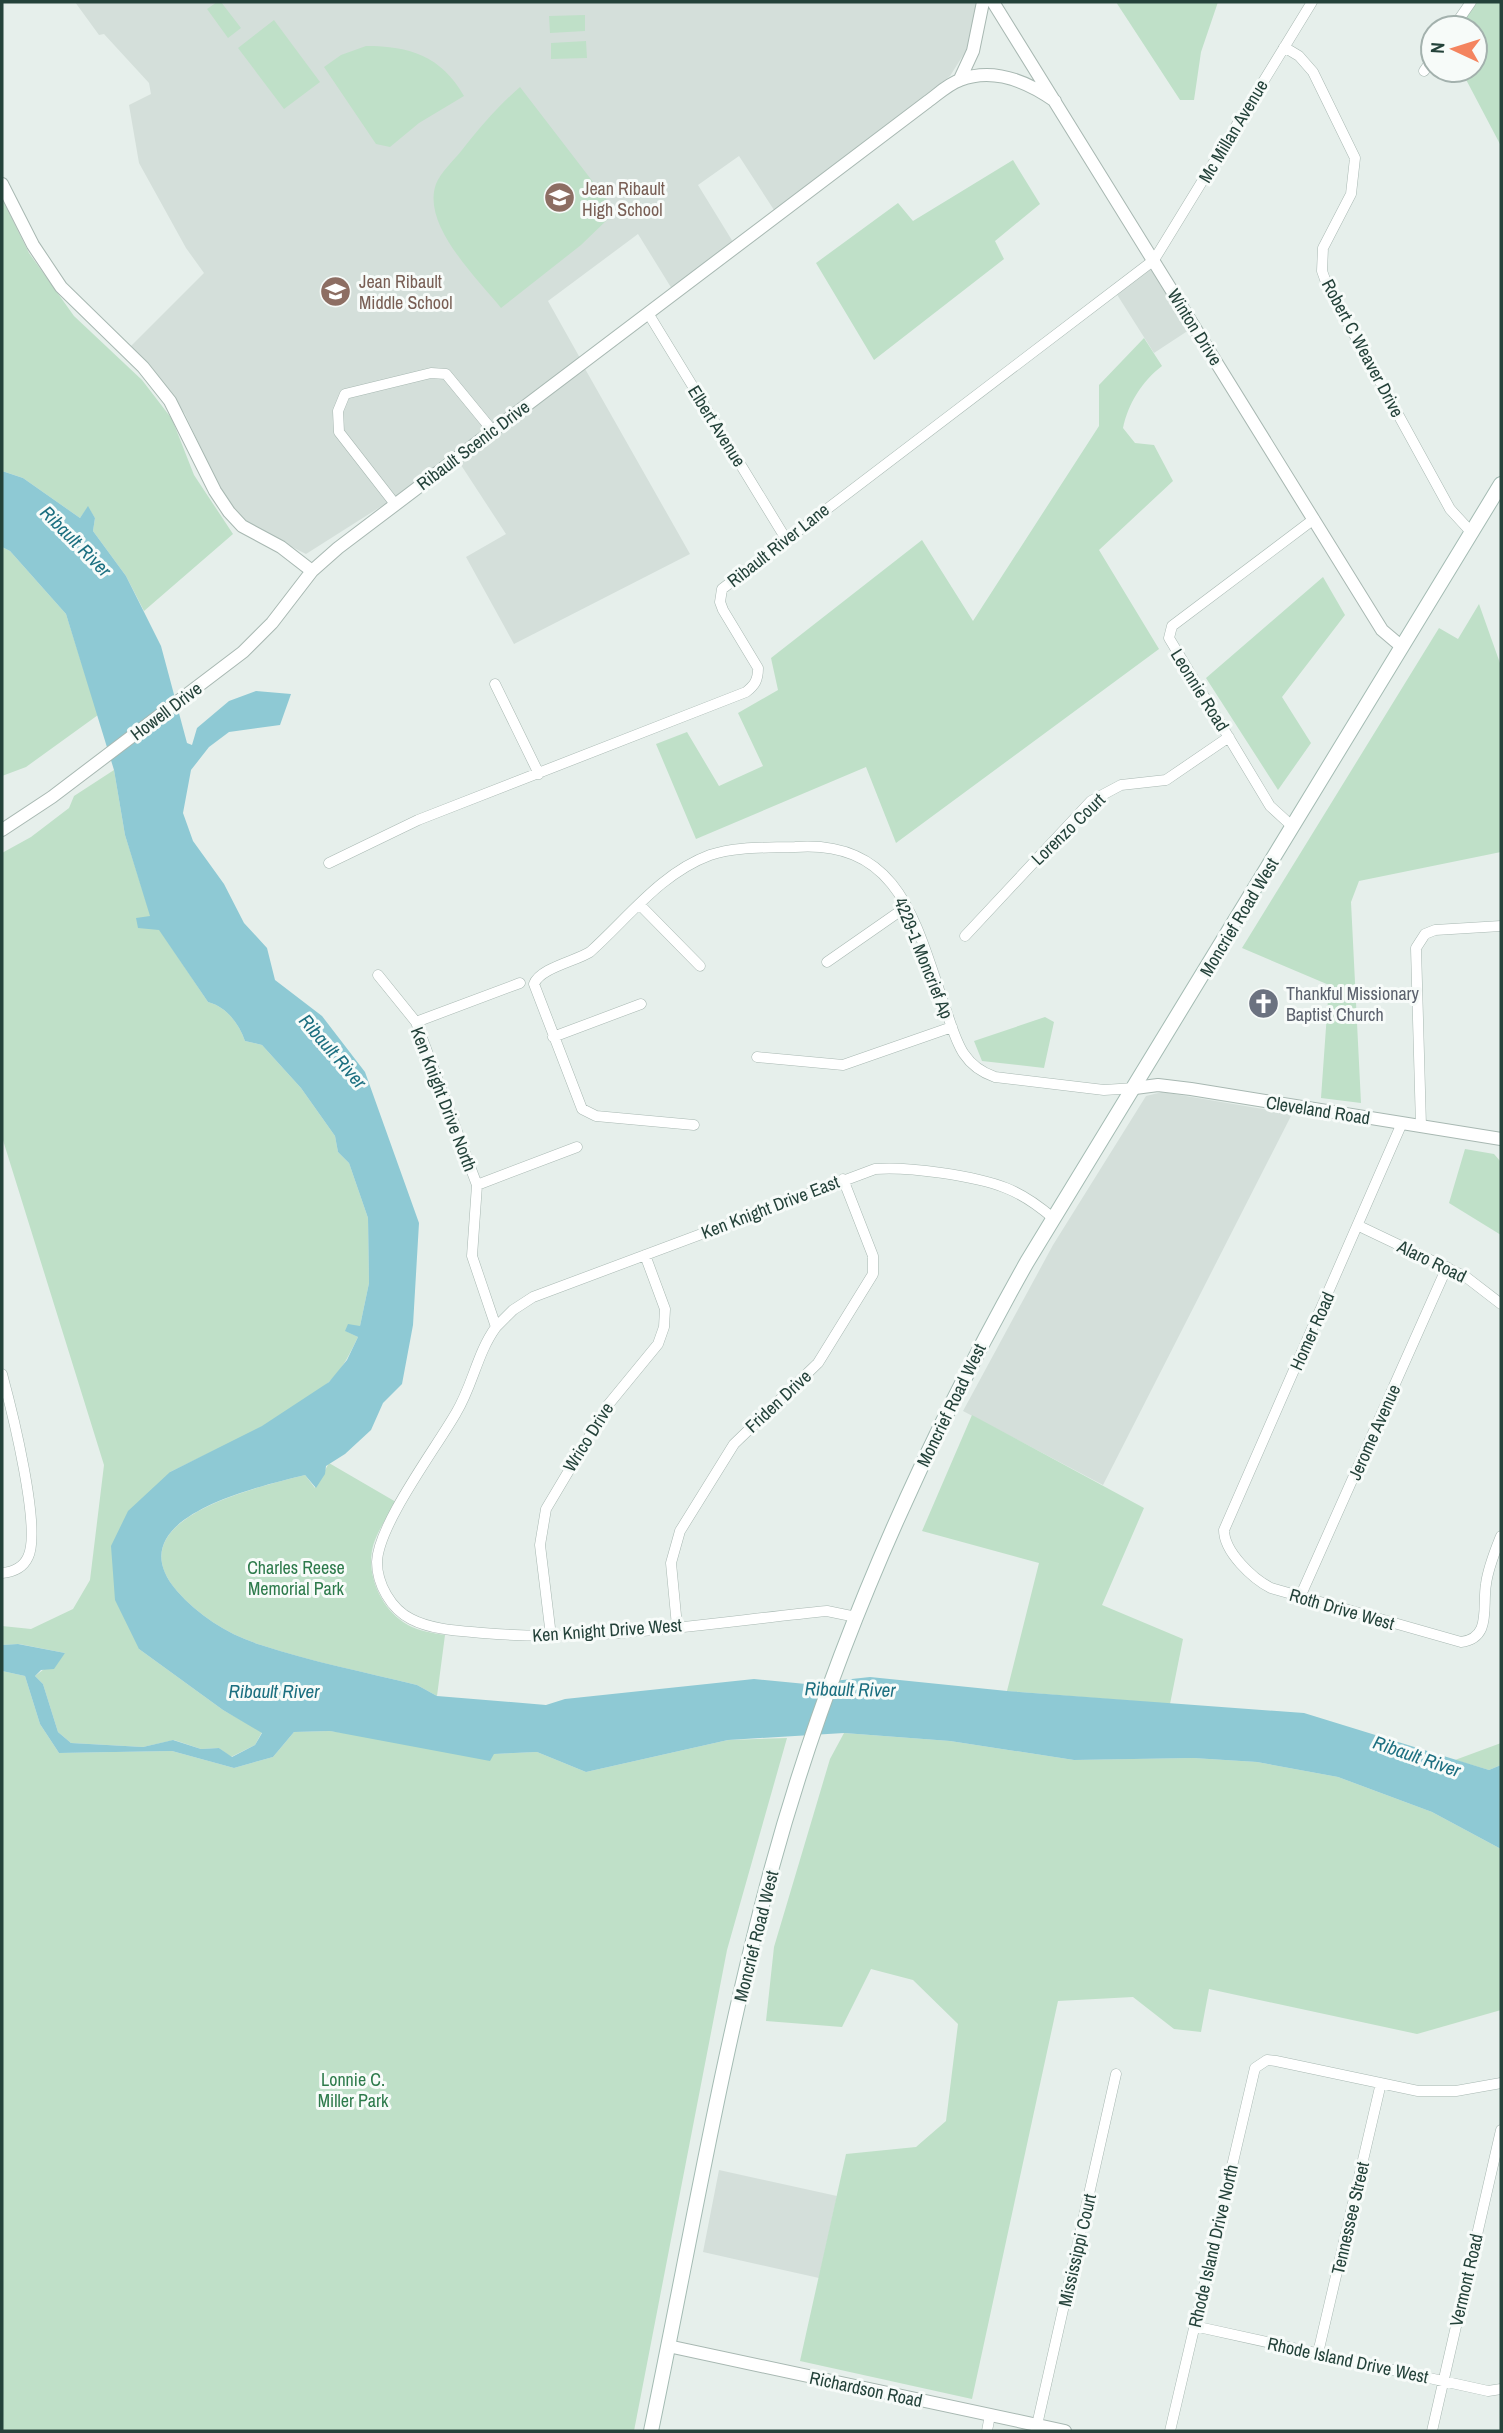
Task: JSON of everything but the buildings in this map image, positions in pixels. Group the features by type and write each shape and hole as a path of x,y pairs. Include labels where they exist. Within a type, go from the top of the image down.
{"main road":[{"name":"Moncrief Road West","path":"651,2431 750,1958 773,1866 856,1617 940,1426 991,1325 1053,1218 1135,1088 1501,484"}],"street":[{"path":"960,79 973,51 983,2"},
{"name":"Winton Drive","path":"993,2 1382,630 1402,647"},
{"name":"Mc Millan Avenue","path":"1154,260 1312,2"},
{"name":"Robert C Weaver Drive","path":"1284,47 1306,62 1313,72 1355,158 1351,194 1323,248 1322,271 1327,285 1450,509 1472,533"},
{"path":"960,79 987,76 1010,78 1032,85 1055,101"},
{"name":"Ribault Scenic Drive","path":"312,571 492,430 960,79"},
{"path":"2,184 33,245 61,286 143,367 170,401 215,491 229,512 242,526 281,547 312,571"},
{"name":"Ribault River Lane","path":"329,863 418,820 746,692 758,678 758,668 723,610 720,595 727,583 1154,260"},
{"name":"Elbert Avenue","path":"648,313 786,539"},
{"path":"395,504 339,432 338,411 345,394 431,373 446,374 492,430"},
{"name":"Leonnie Road","path":"1293,827 1270,806 1170,643 1170,629 1314,519"},
{"name":"Howell Drive","path":"2,830 52,797 225,666 272,623 312,571"},
{"path":"495,684 539,774"},
{"name":"Lorenzo Court","path":"965,936 1091,801 1121,785 1166,780 1229,737"},
{"name":"4229-1 Moncrief Ap","path":"553,1037 534,988 535,981 540,975 574,962 590,952 677,871 711,855 816,845 843,850 877,866 898,890 963,1056 972,1066 988,1075 1104,1090 1135,1088"},
{"path":"640,905 700,966"},
{"path":"827,962 906,907"},
{"path":"1421,1126 1415,957 1419,941 1435,930 1501,926"},
{"name":"Ken Knight Drive North","path":"378,975 415,1022 477,1185 472,1256 496,1327"},
{"path":"415,1022 520,983"},
{"path":"641,1004 553,1037 579,1104 587,1113 694,1125"},
{"path":"757,1057 843,1065 951,1027"},
{"name":"Cleveland Road","path":"1135,1088 1158,1085 1501,1139"},
{"name":"Homer Road","path":"1224,1538 1224,1530 1402,1123"},
{"path":"477,1185 577,1147"},
{"name":"Ken Knight Drive East","path":"496,1327 513,1310 533,1297 843,1179 891,1167 1009,1189 1053,1218"},
{"name":"Friden Drive","path":"677,1626 671,1563 680,1531 734,1444 818,1363 871,1280 875,1263 843,1179"},
{"name":"Alaro Road","path":"1359,1226 1478,1284 1501,1304"},
{"name":"Wrico Drive","path":"551,1636 540,1545 547,1509 613,1397 658,1344 664,1328 664,1309 645,1255"},
{"name":"Jerome Avenue","path":"1300,1597 1447,1267"},
{"name":"Ken Knight Drive West","path":"496,1327 486,1340 459,1409 382,1537 377,1564 379,1578 384,1592 400,1612 419,1622 467,1632 551,1636 827,1611 856,1617"},
{"path":"2,1374 14,1415 27,1489 31,1552 21,1567 2,1573"},
{"name":"Roth Drive West","path":"1224,1538 1258,1582 1300,1597 1461,1642 1471,1641 1479,1634 1485,1622 1486,1583 1501,1536"},
{"name":"Rhode Island Drive North","path":"1170,2431 1252,2074 1260,2063 1276,2061 1381,2083"},
{"name":"Mississippi Court","path":"1037,2425 1116,2074"},
{"path":"1381,2083 1438,2092 1501,2083"},
{"name":"Tennessee Street","path":"1318,2353 1381,2083"},
{"name":"Vermont Road","path":"1432,2431 1501,2130"},
{"name":"Rhode Island Drive West","path":"1195,2326 1488,2390 1501,2389"},
{"name":"Richardson Road","path":"668,2346 1065,2431"},
{"path":"987,2431 990,2415"}],"shaded area":[{"path":"75,2 975,2 976,7 969,46 950,76 774,210 739,156 698,185 733,242 672,289 638,234 548,301 580,358 388,502 306,554 248,525 236,512 218,485 185,414 131,346 204,273 186,248 139,163 129,105 151,94 149,83 104,34 99,35"},
{"path":"1152,268 1189,330 1154,353 1116,293"},
{"path":"584,367 690,554 514,644 466,557 506,534 459,462"},
{"path":"1162,1092 1292,1114 1103,1485 963,1411 1053,1245 1146,1096"},
{"path":"719,2170 837,2196 819,2278 703,2252"}],"green space":[{"path":"221,2 241,28 228,38 207,9"},
{"path":"1116,2 1218,2 1201,52 1194,100 1180,100"},
{"path":"1475,2 1501,2 1501,146 1468,84 1489,84 1489,14 1467,14"},
{"path":"585,15 585,31 550,33 549,16"},
{"path":"274,20 320,82 284,109 238,48"},
{"path":"586,41 587,58 551,59 551,43"},
{"path":"366,46 397,48 423,56 445,71 464,96 419,123 390,147 376,144 324,67 341,55"},
{"path":"520,87 610,204 609,218 581,245 501,308 466,267 444,234 434,200 436,184 444,171 490,117"},
{"path":"1013,160 1040,204 995,241 1004,259 874,360 816,263 898,203 913,221"},
{"path":"2,199 29,253 74,316 142,380 172,419 194,475 233,534 144,611 126,576 93,531 95,518 88,507 80,518 23,478 2,471"},
{"path":"1144,338 1162,366 1137,394 1128,410 1123,428 1135,443 1154,445 1173,481 1099,550 1159,649 896,843 866,767 696,839 656,744 687,732 719,786 763,766 738,713 778,690 771,658 922,540 973,621 1099,426 1099,385"},
{"path":"2,547 10,551 66,614 98,715 26,767 2,776"},
{"path":"1323,577 1345,615 1282,697 1311,743 1278,790 1206,678"},
{"path":"1479,604 1501,666 1501,852 1359,881 1351,902 1361,1103 1321,1098 1329,985 1242,948 1439,628 1458,639"},
{"path":"114,770 125,835 151,917 208,1002 226,1012 236,1023 245,1041 262,1045 301,1088 335,1136 338,1152 349,1163 368,1218 369,1283 360,1326 346,1331 358,1337 338,1372 313,1395 274,1420 170,1472 139,1649 223,1710 262,1732 255,1745 231,1757 219,1748 201,1749 174,1740 143,1747 71,1743 58,1732 43,1684 35,1676 65,1653 19,1644 2,1645 2,1626 31,1629 73,1609 90,1580 104,1465 2,1137 2,853 31,837 69,808 74,796"},
{"path":"1045,1017 1054,1022 1044,1068 982,1061 974,1041"},
{"path":"1465,1149 1494,1154 1501,1162 1501,1235 1449,1203"},
{"path":"972,1415 1144,1508 1102,1605 1183,1639 1170,1704 1007,1691 1039,1563 922,1531"},
{"name":"Charles Reese Memorial Park","path":"329,1463 396,1502 375,1540 371,1564 373,1576 382,1599 398,1618 416,1629 445,1635 437,1696 417,1685 299,1657 237,1636 215,1624 186,1600 177,1591 163,1566 164,1544 178,1525 200,1510 257,1488 305,1475 315,1488"},
{"name":"Lonnie C. Miller Park","path":"2,1671 25,1676 40,1724 59,1753 172,1751 234,1768 273,1757 294,1732 330,1731 494,1754 537,1752 586,1772 728,1740 787,1738 727,1950 634,2431 2,2431"},
{"path":"844,1733 950,1741 1074,1760 1193,1758 1257,1762 1338,1777 1432,1812 1501,1849 1501,2010 1417,2034 1209,1989 1201,2032 1174,2029 1133,1997 1058,2001 972,2399 800,2361 846,2154 916,2147 946,2121 958,2024 913,1980 871,1969 842,2027 766,2021 774,1947 830,1759"},
{"path":"1501,1743 1501,1765 1489,1770 1455,1760"}],"water":[{"name":"Ribault River","path":"2,471 23,478 80,518 88,506 95,518 93,531 126,576 161,646 187,743 192,745 197,728 229,701 256,691 291,694 280,725 229,732 209,747 191,770 183,813 193,841 224,884 244,923 267,948 275,980 322,1016 365,1072 419,1223 413,1325 402,1384 383,1403 371,1430 345,1454 326,1466 325,1474 316,1488 305,1475 283,1480 227,1498 200,1510 177,1525 164,1544 162,1566 177,1591 195,1609 215,1624 249,1641 300,1657 417,1685 437,1696 546,1705 565,1699 754,1679 806,1684 870,1677 1007,1691 1304,1713 1489,1770 1501,1765 1501,1849 1432,1812 1338,1777 1257,1762 1193,1758 1074,1760 950,1741 844,1733 728,1740 586,1772 537,1752 494,1754 490,1761 330,1731 294,1732 273,1757 234,1768 172,1751 59,1753 40,1724 25,1676 2,1671 2,1645 18,1644 65,1653 54,1669 41,1670 35,1676 43,1684 58,1732 71,1743 143,1747 173,1740 201,1749 219,1748 232,1757 255,1745 262,1733 223,1710 139,1649 115,1600 111,1546 128,1511 170,1472 262,1426 329,1382 347,1360 358,1337 345,1331 348,1324 360,1326 369,1283 368,1218 349,1163 338,1152 335,1136 301,1088 262,1045 245,1041 236,1023 226,1012 208,1002 159,930 138,928 136,918 150,916 125,835 114,770 66,614 10,551 2,547"}],"place":[{"name":"Jean Ribault High School","path":"559,198"},
{"name":"Jean Ribault Middle School","path":"336,291"},
{"name":"Thankful Missionary Baptist Church","path":"1263,1003"}]}
